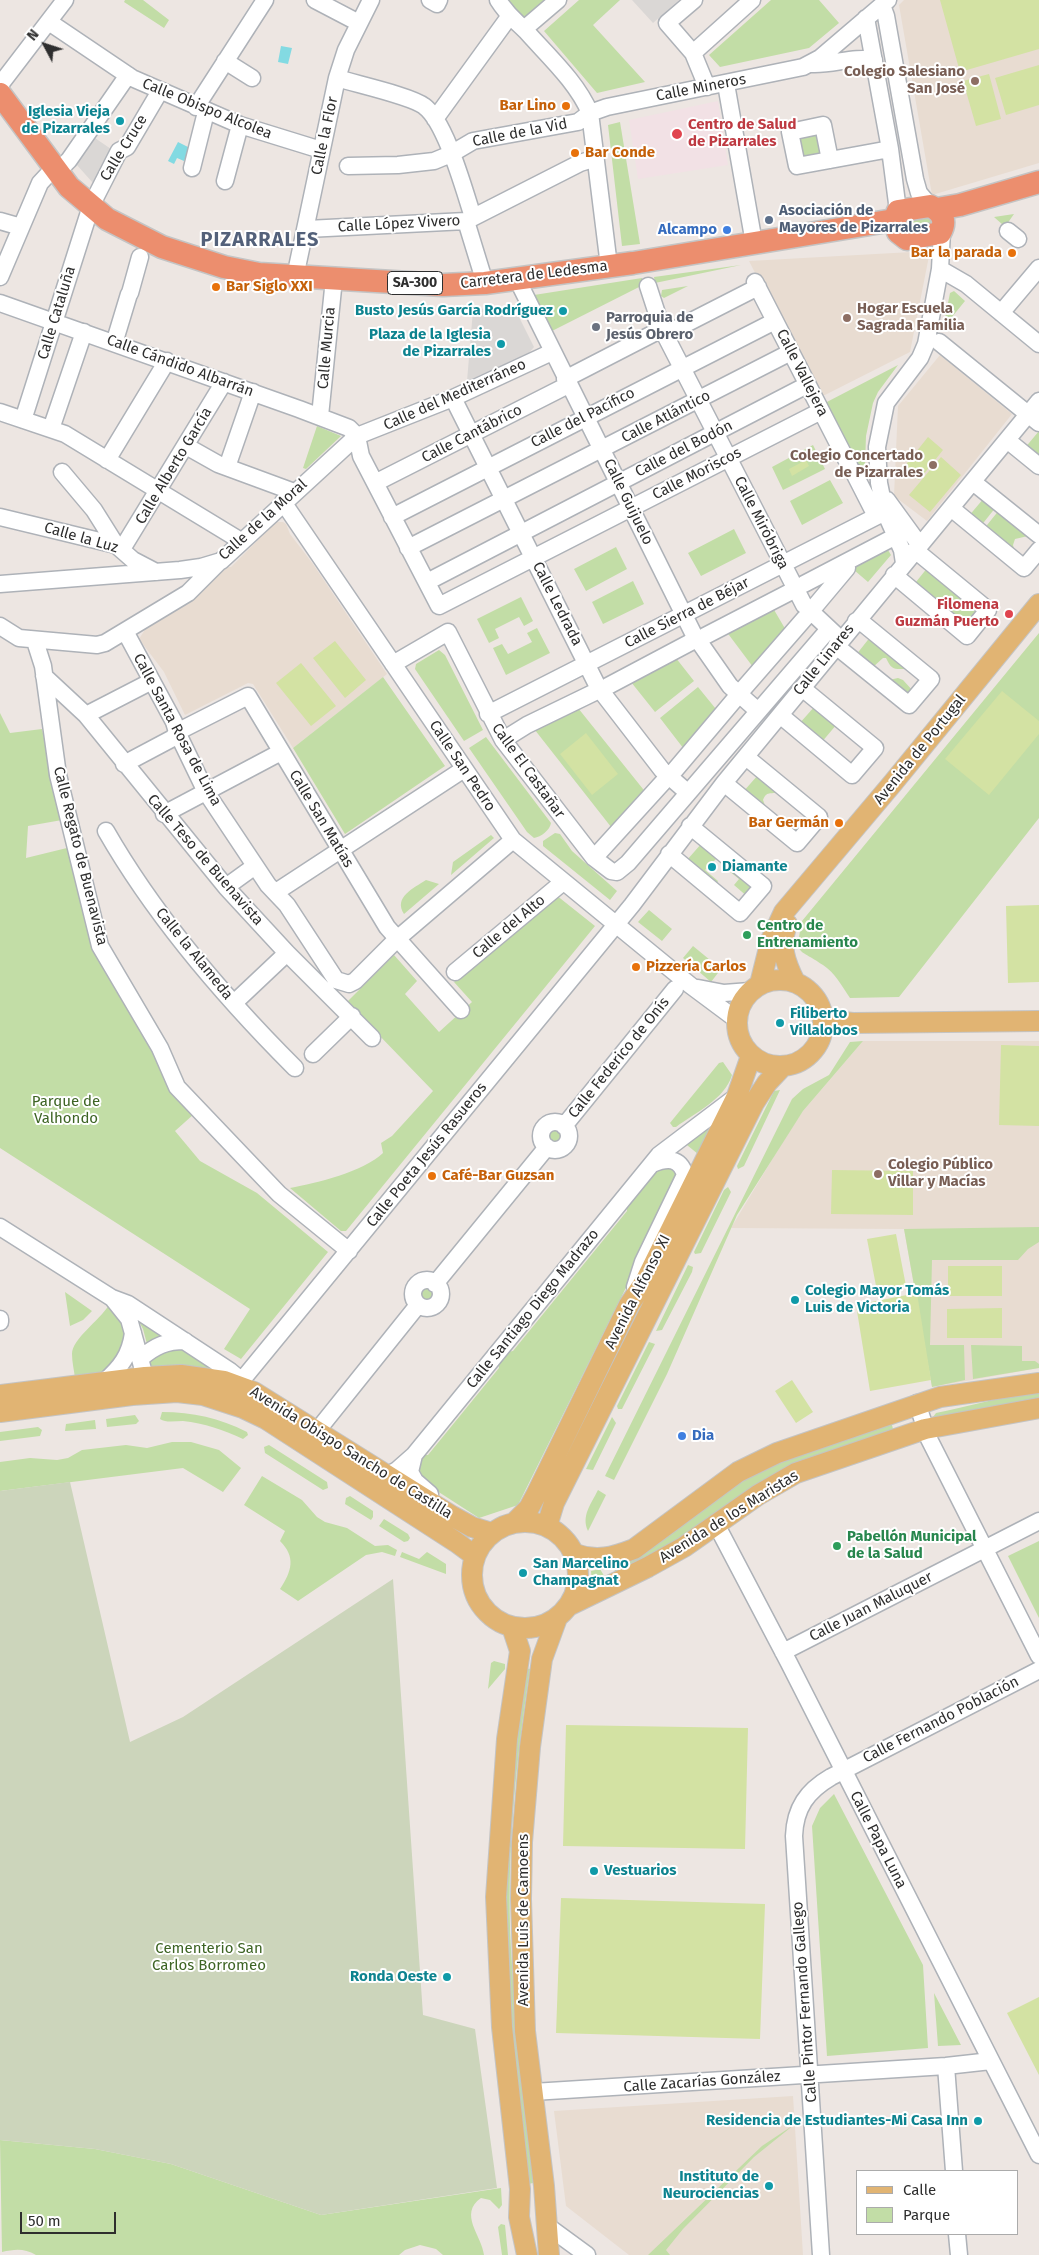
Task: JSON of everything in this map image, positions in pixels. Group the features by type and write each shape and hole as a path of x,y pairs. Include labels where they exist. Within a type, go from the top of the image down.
{"highway":[{"name":"Carretera de Ledesma","path":"0,94 69,187 107,218 162,246 194,258 259,274 443,285 485,283 517,280 754,243 896,215"},
{"name":"SA-300","path":"941,221 896,215 898,232 907,239 941,221 1039,182"}],"main road":[{"name":"Avenida de Portugal","path":"755,988 770,940 784,912 1039,604"},
{"name":"Avenida de Portugal","path":"795,982 783,954 782,944 786,925 799,894"},
{"path":"783,979 795,982 810,992 816,999 823,1016 824,1026 817,1046 802,1060 783,1066 771,1066 751,1056 740,1042 737,1020 740,1005 755,988 783,979"},
{"path":"823,1016 854,1023 1039,1021"},
{"name":"Avenida Alfonso XI","path":"515,1522 529,1508 629,1305 646,1280 737,1096 751,1056"},
{"name":"Avenida Alfonso XI","path":"547,1526 554,1503 719,1170 760,1091 783,1066"},
{"name":"Avenida Obispo Sancho de Castilla","path":"0,1395 147,1376 181,1375 207,1377 238,1385 317,1431 452,1516 481,1530 492,1533"},
{"name":"Avenida Obispo Sancho de Castilla","path":"0,1412 147,1376 243,1408 266,1419 475,1556"},
{"name":"Avenida de los Maristas","path":"575,1554 599,1559 615,1557 634,1549 738,1472 777,1453 940,1397 1039,1383"},
{"name":"Avenida de los Maristas","path":"563,1611 648,1567 758,1495 796,1473 925,1430 1039,1408"},
{"path":"515,1522 531,1522 547,1526 559,1533 575,1554 579,1572 577,1589 563,1611 545,1625 530,1628 512,1627 494,1618 477,1598 473,1585 475,1556 492,1533 515,1522"},
{"name":"Avenida Luis de Camoens","path":"549,2255 526,2031 522,1956 522,1842 530,1747 541,1665 563,1611"},
{"name":"Avenida Luis de Camoens","path":"512,1627 520,1651 504,1772 496,1906 502,2027 520,2194 519,2217 527,2255"},
{"name":"Avenida Luis de Camoens","path":"520,2194 536,2218 546,2224"}],"street":[{"path":"192,168 201,110 225,61 265,0"},
{"path":"315,0 358,23"},
{"name":"Calle la Flor","path":"295,277 307,229 321,150 337,78 358,23 370,0"},
{"path":"430,0 437,4 439,0"},
{"path":"498,0 509,17 524,30 583,97 590,113 609,266"},
{"path":"524,30 558,0"},
{"path":"694,0 667,24 693,53 707,87"},
{"path":"693,53 752,0"},
{"path":"0,85 49,22 62,1"},
{"path":"885,3 915,179 919,193 941,221"},
{"name":"Calle Mineros","path":"812,64 885,3"},
{"path":"435,119 509,17"},
{"path":"866,18 890,149 896,215"},
{"name":"Calle Obispo Alcolea","path":"49,22 128,75 160,91 240,125 321,150"},
{"name":"Calle Mineros","path":"590,113 812,64 826,65 860,58 874,60"},
{"path":"225,61 253,75"},
{"path":"0,277 40,183 69,160 128,75"},
{"path":"337,78 418,103 425,106 435,119 451,154 470,219 485,283"},
{"path":"726,84 754,243"},
{"name":"Calle Cruce","path":"91,206 119,151 127,148 160,91"},
{"name":"Calle de la Vid","path":"348,166 434,161 451,154 473,141 578,122 590,113"},
{"path":"225,181 240,125"},
{"path":"830,160 890,149"},
{"name":"Calle López Vivero","path":"307,229 470,219 580,163 596,158"},
{"name":"Calle Cataluña","path":"23,420 91,206"},
{"path":"0,221 21,227"},
{"name":"Calle Vallejera","path":"880,514 877,448 883,414 886,403 920,358 926,344 940,269 941,221"},
{"path":"116,337 140,257"},
{"path":"1001,313 1039,268"},
{"path":"940,269 956,276 1039,344"},
{"name":"Calle Murcia","path":"320,416 334,279"},
{"name":"Calle Guijuelo","path":"517,280 702,649 730,686 758,711"},
{"name":"Calle Vallejera","path":"757,284 851,468 896,536 899,569 967,636 988,610 917,547 891,507 879,483"},
{"name":"Calle Cantábrico","path":"375,483 471,435 567,382 757,284"},
{"name":"Calle Miróbriga","path":"648,286 663,332 804,605 829,629 839,642 909,706 931,679 865,625 856,621"},
{"name":"Calle Cándido Albarrán","path":"0,303 320,416 349,428 357,436"},
{"name":"Calle del Pacífico","path":"392,517 775,321"},
{"path":"50,428 84,332"},
{"path":"939,342 1033,419"},
{"name":"Calle del Mediterráneo","path":"357,436 453,398 552,352"},
{"name":"Calle Atlántico","path":"408,548 791,352"},
{"path":"107,460 167,361"},
{"name":"Calle Alberto García","path":"124,557 159,491 224,382"},
{"name":"Calle del Bodón","path":"427,582 807,385"},
{"path":"227,467 253,392"},
{"name":"Calle Ledrada","path":"453,398 602,692 657,763 687,792"},
{"name":"Calle Linares","path":"615,924 654,878 669,854 724,783 917,547 1007,440 1033,419 1039,401"},
{"name":"Calle Moriscos","path":"427,582 439,606 821,411"},
{"path":"0,412 65,434 241,541"},
{"path":"357,436 361,456 427,582"},
{"name":"Calle de la Moral","path":"156,572 201,567 221,560 357,436"},
{"path":"1007,440 1039,466"},
{"path":"186,446 218,464 288,497"},
{"path":"0,584 124,557 94,510 62,472"},
{"path":"973,482 1039,535"},
{"name":"Calle San Pedro","path":"288,497 393,664 513,840 615,924 683,987 737,1020"},
{"path":"951,508 1024,568 1039,550"},
{"name":"Calle Sierra de Béjar","path":"488,714 880,514"},
{"name":"Calle la Luz","path":"0,517 124,557 156,572"},
{"path":"503,740 527,725 601,689 896,536"},
{"path":"0,626 19,638 35,641 97,645 126,633 188,593 221,560"},
{"path":"816,605 847,568"},
{"path":"594,858 670,775 805,618"},
{"name":"Calle Linares","path":"611,871 622,870 687,792 829,629"},
{"name":"Calle El Castañar","path":"393,664 448,632 488,714 503,740 594,858 611,871"},
{"name":"Calle Santa Rosa de Lima","path":"126,633 174,722 206,792 268,885 276,892 336,980 348,984 355,981 397,940"},
{"name":"Calle Regato de Buenavista","path":"35,641 44,676 58,775 100,946 160,1048 177,1087 280,1194 348,1251"},
{"name":"Calle Teso de Buenavista","path":"44,676 86,715 164,814 226,887 372,1038"},
{"path":"86,715 152,681"},
{"path":"780,715 852,775 875,748 802,688"},
{"name":"Calle San Matías","path":"177,732 248,696 340,852 397,940 461,1010"},
{"path":"124,764 172,738 177,732"},
{"path":"164,814 282,752"},
{"path":"724,783 797,843 818,817 746,757"},
{"path":"276,892 340,852 464,769"},
{"path":"669,854 740,913 763,886 690,826"},
{"name":"Calle la Alameda","path":"106,831 131,874 165,920 234,1003 295,1068"},
{"path":"397,940 513,840"},
{"path":"226,887 255,866"},
{"name":"Calle del Alto","path":"455,972 563,882"},
{"name":"Calle Poeta Jesús Rasueros","path":"238,1385 615,924"},
{"path":"234,1003 292,957 314,949"},
{"name":"Calle San Pedro","path":"683,987 724,993 755,988"},
{"name":"Calle Federico de Onís","path":"435,1284 547,1147 541,1135 544,1127 556,1122 564,1126 683,987"},
{"path":"313,1054 352,1016"},
{"name":"Calle Santiago Diego Madrazo","path":"386,1476 397,1470 414,1455 652,1164 676,1140 737,1096"},
{"path":"629,1305 643,1262 685,1175 678,1163 673,1159 666,1159 652,1164"},
{"path":"0,1227 112,1298 128,1304 185,1340 236,1376 238,1385"},
{"path":"424,1281 435,1284 440,1294 437,1303 427,1308 418,1305 413,1296 414,1284 424,1281"},
{"path":"112,1298 129,1319 147,1376"},
{"path":"317,1431 418,1305"},
{"path":"104,1382 121,1368 131,1344 133,1330"},
{"path":"147,1376 154,1347 168,1341 185,1340"},
{"path":"917,1404 925,1430 1039,1656"},
{"path":"414,1455 410,1472 415,1481 452,1516"},
{"name":"Calle Juan Maluquer","path":"783,1652 1039,1521"},
{"name":"Calle Papa Luna","path":"716,1524 1039,2155"},
{"name":"Calle Fernando Población","path":"842,1770 1039,1670"},
{"name":"Calle Pintor Fernando Gallego","path":"821,2255 795,1821 798,1810 817,1785 842,1770"},
{"name":"Calle Zacarías González","path":"533,2092 946,2066 991,2060"},
{"path":"946,2066 954,2170"},
{"path":"546,2224 587,2255"},
{"path":"957,2235 959,2255"}],"shaded area":[{"path":"632,0 679,0 653,23"},
{"name":"Colegio Salesiano San José","path":"904,0 1039,0 1039,163 932,195 899,5"},
{"name":"Centro de Salud de Pizarrales","path":"718,101 728,165 638,179 629,120"},
{"path":"92,136 111,149 93,183 76,164"},
{"name":"Hogar Escuela Sagrada Familia","path":"930,251 910,352 819,398 749,261"},
{"name":"Plaza de la Iglesia de Pizarrales","path":"513,305 534,347 529,353 467,381 473,310"},
{"name":"Colegio Concertado de Pizarrales","path":"940,355 1012,414 927,521 894,496 898,406"},
{"path":"276,522 286,524 290,534 313,564 387,674 293,748 253,684 248,683 185,715 164,672 139,639 146,628 192,601 203,591 203,588 227,567 231,567"},
{"path":"863,1041 1039,1041 1039,1368 932,1387 904,1229 731,1228 803,1111"},
{"path":"793,2096 803,2255 629,2255 566,2206 554,2111"}],"green space":[{"path":"125,0 143,0 169,20 164,28 124,2"},
{"path":"504,0 548,0 529,16 523,17"},
{"path":"579,0 620,0 593,25 645,82 597,93 544,31"},
{"path":"771,0 819,0 839,23 809,48 720,67 709,55"},
{"path":"940,0 1039,0 1039,49 960,72"},
{"path":"1039,65 1039,105 1006,115 995,78"},
{"path":"989,74 1001,119 976,126 963,81"},
{"path":"620,122 640,244 622,246 608,125"},
{"path":"820,131 825,157 804,162 798,135"},
{"path":"928,214 936,223 910,231 905,219"},
{"path":"1014,214 1007,224 1003,225 994,217"},
{"path":"741,265 655,283 654,277"},
{"path":"642,278 643,285 552,331 534,295"},
{"path":"688,286 664,298 661,296 662,290"},
{"path":"954,291 965,301 943,328 950,293"},
{"path":"898,365 878,392 873,403 866,436 865,465 857,470 823,404"},
{"path":"317,426 341,436 306,469 303,468"},
{"path":"1039,431 1039,461 1024,449"},
{"path":"928,437 943,450 919,480 904,467"},
{"path":"813,445 825,469 783,490 772,467"},
{"path":"941,457 961,475 930,512 909,495"},
{"path":"806,460 809,466 792,476 789,469"},
{"path":"830,480 843,503 802,525 790,501"},
{"path":"984,498 996,507 980,527 968,517"},
{"path":"1000,509 1028,536 1015,539 1013,545 1015,552 983,530"},
{"path":"734,529 746,553 701,576 688,553"},
{"path":"885,545 891,555 868,582 847,564"},
{"path":"616,547 627,569 586,591 574,569"},
{"path":"928,567 983,612 967,631 912,587"},
{"path":"633,581 644,604 603,624 592,602"},
{"path":"521,597 533,621 524,626 519,617 495,629 499,638 489,643 477,619"},
{"path":"770,603 787,632 756,671 723,627"},
{"path":"537,628 550,653 506,675 493,648 502,644 508,654 532,642 527,633"},
{"path":"1039,633 1039,818 899,997 850,998 831,972 800,950 799,941 802,921"},
{"path":"871,636 907,669 894,668 886,658 883,658 872,668 856,655"},
{"path":"335,641 366,680 345,698 313,658"},
{"path":"439,650 445,655 483,730 464,741 415,669 416,664"},
{"path":"672,653 694,681 655,712 627,677"},
{"path":"301,663 336,706 311,726 276,683"},
{"path":"383,677 445,766 345,834 293,748"},
{"path":"898,678 903,680 913,691 910,700 889,680"},
{"path":"698,687 720,714 687,753 660,718"},
{"path":"1002,691 1039,721 1039,734 989,795 945,759"},
{"path":"574,703 647,794 615,832 531,725"},
{"path":"815,706 837,724 821,743 799,724"},
{"name":"Parque de Valhondo","path":"0,713 10,733 42,729 62,820 28,826 26,858 71,847 83,896 194,1114 175,1131 200,1161 257,1193 328,1252 241,1359 224,1349 250,1309 0,1148"},
{"path":"586,733 618,774 592,795 560,754"},
{"path":"486,737 551,823 545,833 534,838 527,832 469,748"},
{"path":"758,775 778,791 766,795 763,800 766,808 743,792"},
{"path":"772,816 788,818 808,826 798,838"},
{"path":"555,833 560,834 572,851 617,891 610,900 543,846 543,841"},
{"path":"491,835 494,838 451,875 453,862"},
{"path":"702,843 717,858 705,870 718,881 716,885 687,860"},
{"path":"725,865 757,888 749,898 734,885 739,879 724,867"},
{"path":"426,880 439,884 404,914 401,908 403,898"},
{"path":"556,895 595,926 346,1231 341,1231 290,1188 339,1176 374,1160 383,1153 381,1143 392,1136 433,1091 347,1002 394,955 417,981 405,994 439,1032 472,1002 454,982"},
{"path":"1039,905 1039,982 1008,983 1006,906"},
{"path":"649,910 672,929 662,941 638,922"},
{"path":"693,946 721,969 711,982 683,958"},
{"path":"863,1041 803,1111 737,1215 667,1374 614,1480 605,1476 792,1099 803,1089 829,1075 850,1042"},
{"path":"1001,1045 1039,1046 1039,1126 999,1125"},
{"path":"723,1062 732,1075 723,1091 700,1111 676,1127 673,1127 670,1123 719,1063"},
{"path":"780,1090 744,1166 738,1169 737,1166 774,1091"},
{"path":"716,1119 698,1154 682,1141"},
{"path":"555,1127 561,1130 564,1136 561,1142 555,1145 549,1142 546,1136 549,1130"},
{"path":"674,1166 679,1181 518,1505 479,1518 417,1478 414,1468 422,1455 428,1455 499,1368 498,1362 507,1352 513,1351 627,1211 627,1205 657,1168"},
{"path":"832,1170 913,1171 913,1215 831,1214"},
{"path":"728,1187 731,1192 701,1253 695,1254 694,1252 724,1190"},
{"path":"1039,1227 1039,1242 1028,1249 1018,1260 932,1260 930,1345 964,1345 965,1380 932,1387 904,1229"},
{"path":"896,1234 906,1286 877,1291 867,1239"},
{"path":"688,1265 693,1267 692,1272 662,1330 656,1331"},
{"path":"948,1266 1002,1266 1002,1296 948,1296"},
{"path":"427,1285 433,1288 436,1294 433,1300 427,1303 421,1300 418,1294 421,1288"},
{"path":"65,1292 92,1311 83,1320 70,1326"},
{"path":"917,1293 931,1380 870,1391 856,1305"},
{"path":"109,1305 121,1322 125,1339 124,1347 114,1363 102,1373 75,1378 72,1357 73,1348 81,1336"},
{"path":"1002,1308 1002,1338 947,1338 947,1309"},
{"path":"137,1318 162,1336 147,1344 143,1329"},
{"path":"649,1342 655,1344 622,1409 618,1409 617,1406"},
{"path":"971,1345 1022,1346 1022,1361 1035,1361 1039,1364 1039,1368 973,1379"},
{"path":"179,1348 188,1351 220,1373 178,1366 150,1367 150,1361 154,1355"},
{"path":"792,1380 813,1412 796,1423 775,1391"},
{"path":"1039,1391 1039,1401 933,1417 936,1413"},
{"path":"162,1412 206,1417 237,1427 247,1432 248,1435 243,1439 199,1423 165,1421 160,1419"},
{"path":"135,1415 139,1421 136,1424 107,1427 106,1419"},
{"path":"612,1417 616,1423 593,1470 586,1469"},
{"path":"95,1420 96,1429 65,1431 66,1424"},
{"path":"891,1421 894,1433 684,1538 618,1576 612,1566 728,1487 783,1459"},
{"path":"38,1427 42,1430 40,1436 0,1441 0,1432"},
{"path":"172,1442 191,1442 219,1450 241,1468 223,1492 183,1468 0,1491 0,1462 30,1458 57,1460 68,1458 82,1450 126,1445 147,1448"},
{"path":"269,1445 327,1482 328,1488 323,1490 265,1453 264,1447"},
{"path":"262,1476 302,1500 317,1517 325,1522 347,1528 375,1546 388,1545 397,1550 395,1556 382,1552 366,1555 298,1601 280,1589 287,1576 290,1564 288,1553 280,1541 285,1531 244,1505"},
{"name":"Cementerio San Carlos Borromeo","path":"70,1482 130,1742 183,1717 393,1579 423,2015 475,2029 497,2188 321,2215 171,2164 95,2149 0,2140 0,1491"},
{"path":"598,1490 606,1495 588,1531 586,1515"},
{"path":"350,1496 373,1511 371,1520 345,1504 346,1498"},
{"path":"384,1519 408,1534 410,1538 408,1541 404,1542 379,1526"},
{"path":"1039,1541 1039,1618 1008,1556"},
{"path":"402,1552 419,1559 427,1552 446,1564 446,1574 400,1557"},
{"path":"600,1569 606,1579 592,1583 591,1571"},
{"path":"494,1661 505,1664 505,1669 488,1689 491,1663"},
{"path":"525,1668 530,1669 520,1738 513,1809 510,1914 515,2008 533,2183 528,2184 510,2010 505,1905 508,1816"},
{"path":"566,1725 748,1728 745,1849 563,1846"},
{"path":"834,1794 923,1965 928,2048 827,2056 812,1826 820,1808"},
{"path":"561,1898 765,1904 760,2039 556,2033"},
{"path":"934,1993 961,2045 938,2046"},
{"path":"1039,1997 1039,2075 1007,2013"},
{"path":"795,2124 754,2157 683,2229 666,2250 670,2255 648,2255 762,2146"},
{"path":"0,2140 95,2149 171,2164 321,2215 501,2188 502,2205 499,2209 490,2200 481,2198 474,2204 471,2211 473,2225 484,2255 443,2255 436,2249 420,2245 405,2250 399,2255 36,2255 19,2250 2,2252"},
{"path":"501,2224 505,2225 508,2255 502,2255 498,2227"}],"water":[{"path":"281,46 292,48 288,64 278,62"},
{"path":"178,142 190,148 184,161 177,158 174,164 168,161"}],"place":[{"name":"Colegio Salesiano San José","path":"975,81"},
{"name":"Bar Lino","path":"566,106"},
{"name":"Iglesia Vieja de Pizarrales","path":"120,121"},
{"name":"Centro de Salud de Pizarrales","path":"677,134"},
{"name":"Bar Conde","path":"575,153"},
{"name":"Asociación de Mayores de Pizarrales","path":"769,220"},
{"name":"Alcampo","path":"727,230"},
{"name":"Bar la parada","path":"1012,253"},
{"name":"Bar Siglo XXI","path":"216,287"},
{"name":"Busto Jesús García Rodríguez","path":"563,311"},
{"name":"Hogar Escuela Sagrada Familia","path":"847,318"},
{"name":"Parroquia de Jesús Obrero","path":"596,327"},
{"name":"Plaza de la Iglesia de Pizarrales","path":"501,344"},
{"name":"Colegio Concertado de Pizarrales","path":"933,465"},
{"name":"Filomena Guzmán Puerto","path":"1009,614"},
{"name":"Bar Germán","path":"839,823"},
{"name":"Diamante","path":"712,867"},
{"name":"Centro de Entrenamiento","path":"747,935"},
{"name":"Pizzería Carlos","path":"636,967"},
{"name":"Filiberto Villalobos","path":"780,1023"},
{"name":"Colegio Público Villar y Macías","path":"878,1174"},
{"name":"Café-Bar Guzsan","path":"432,1176"},
{"name":"Colegio Mayor Tomás Luis de Victoria","path":"795,1300"},
{"name":"Dia","path":"682,1436"},
{"name":"Pabellón Municipal de la Salud","path":"837,1546"},
{"name":"San Marcelino Champagnat","path":"523,1573"},
{"name":"Vestuarios","path":"594,1871"},
{"name":"Ronda Oeste","path":"447,1977"},
{"name":"Residencia de Estudiantes-Mi Casa Inn","path":"978,2121"},
{"name":"Instituto de Neurociencias","path":"769,2186"}],"district":[{"name":"PIZARRALES","path":"260,240"}]}
